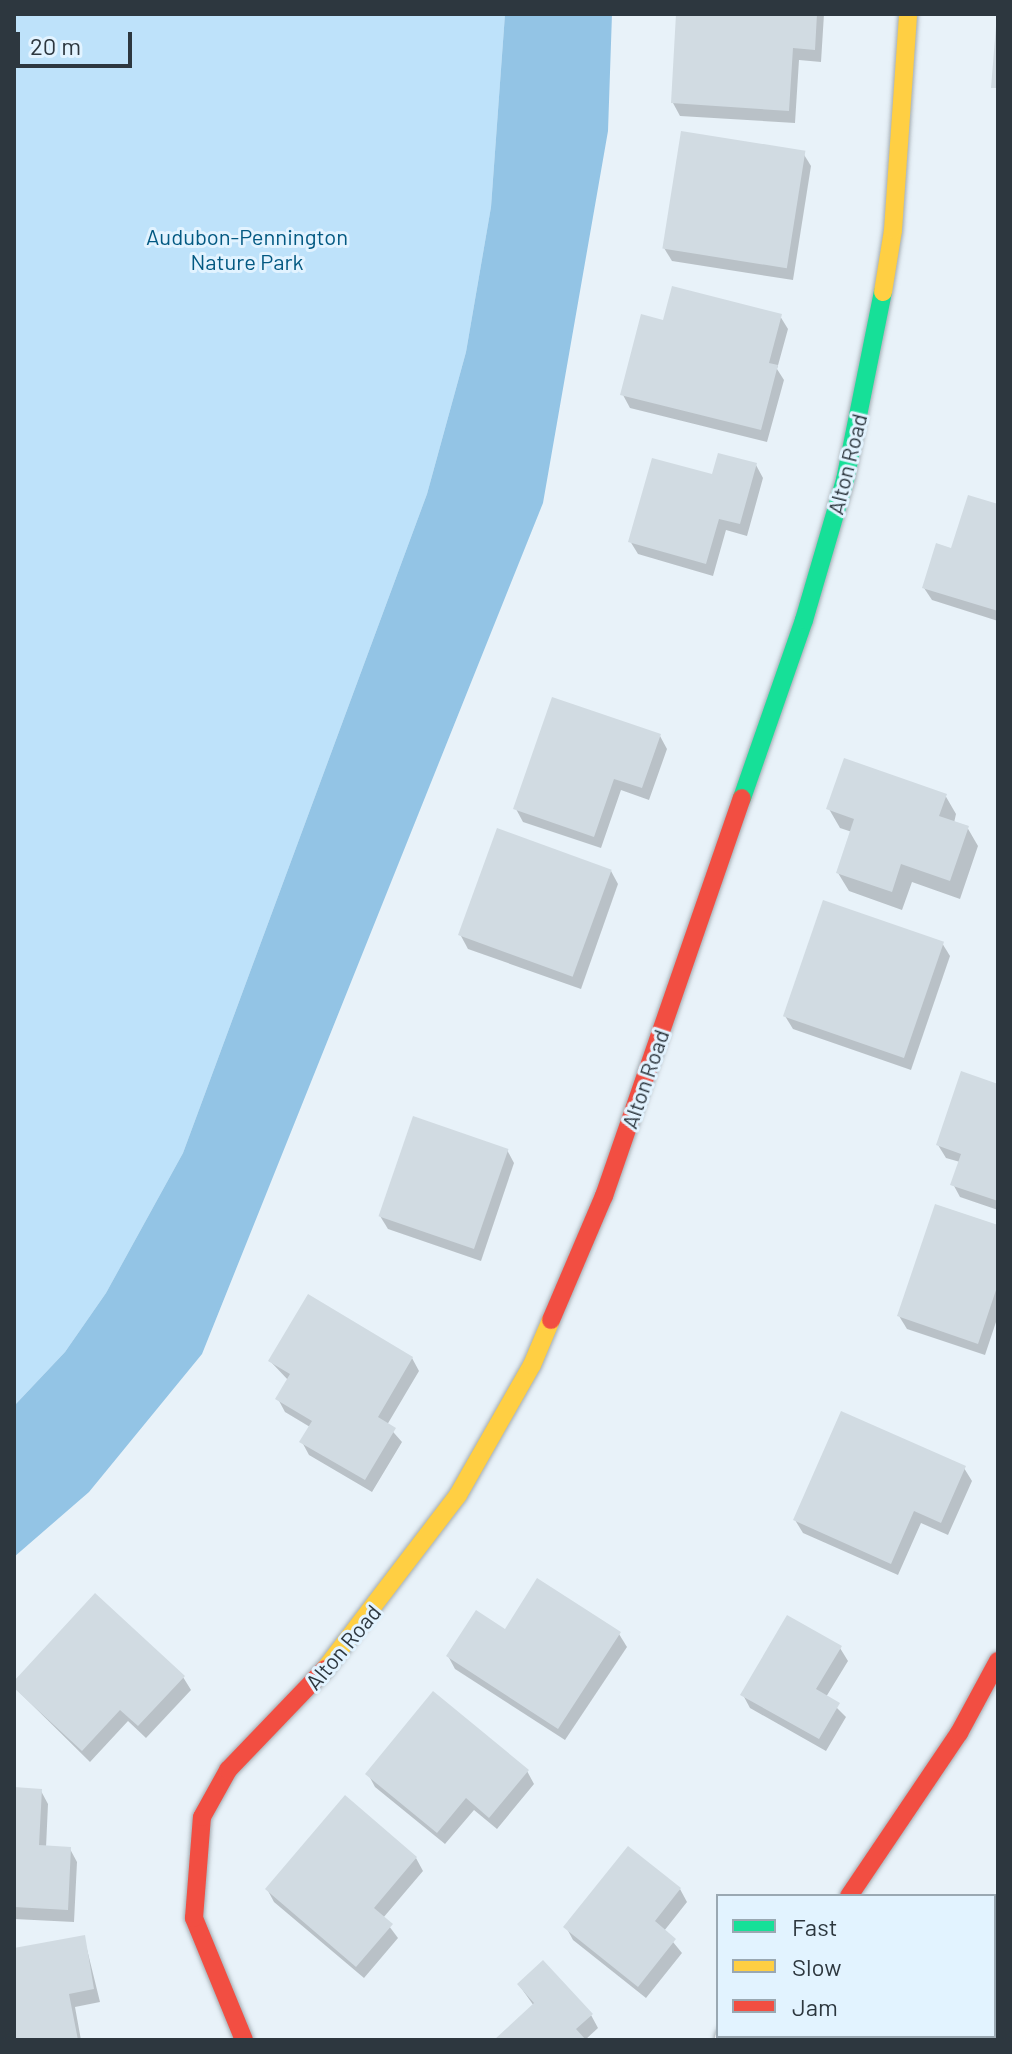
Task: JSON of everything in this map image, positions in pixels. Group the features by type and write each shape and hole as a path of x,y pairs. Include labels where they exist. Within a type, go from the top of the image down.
{"street":[{"name":"Alton Road","path":"244,2040 194,1918 202,1817 228,1770 340,1653 458,1495 532,1365 604,1196 804,620 845,480 869,374 893,230 908,14"},
{"path":"850,1894 959,1733 998,1661"}],"green space":[{"name":"Audubon-Pennington Nature Park","path":"14,14 505,14 491,207 466,352 427,494 183,1153 106,1293 65,1352 14,1406"}],"shaded area":[{"path":"505,14 612,14 608,131 543,503 202,1354 89,1492 14,1557 14,1406 65,1352 106,1293 183,1153 427,494 466,352 491,207"}],"building":[{"path":"676,14 817,14 815,50 793,48 789,111 671,103"},
{"path":"996,26 998,88 991,88"},
{"path":"681,131 805,151 787,268 662,249"},
{"path":"672,286 782,314 769,363 778,365 761,430 620,395 641,314 663,320"},
{"path":"718,453 757,463 740,524 719,519 706,564 628,542 652,458 712,474"},
{"path":"968,495 998,504 998,611 922,588 936,543 951,548"},
{"path":"552,697 661,734 642,788 614,779 594,837 513,809"},
{"path":"844,758 947,794 939,816 969,826 950,881 901,864 892,892 836,873 854,819 826,809"},
{"path":"497,828 612,870 573,977 458,935"},
{"path":"823,900 944,942 904,1058 783,1016"},
{"path":"961,1071 998,1084 998,1201 950,1185 961,1154 936,1145"},
{"path":"413,1116 508,1149 474,1249 378,1216"},
{"path":"935,1204 998,1225 998,1284 978,1344 897,1316"},
{"path":"308,1294 413,1357 378,1417 396,1428 365,1480 299,1442 312,1421 275,1399 290,1374 268,1361"},
{"path":"841,1411 966,1466 941,1523 914,1511 891,1564 793,1520"},
{"path":"537,1578 621,1632 558,1729 446,1656 476,1610 505,1629"},
{"path":"95,1593 185,1676 138,1726 120,1710 82,1751 14,1688 14,1681"},
{"path":"787,1615 842,1646 816,1689 840,1703 819,1739 740,1695"},
{"path":"433,1691 529,1770 489,1818 466,1798 437,1833 365,1774"},
{"path":"14,1787 42,1789 39,1845 71,1847 68,1910 14,1907"},
{"path":"345,1795 417,1857 374,1908 393,1924 356,1967 265,1889"},
{"path":"628,1846 681,1888 655,1921 676,1939 638,1987 563,1927"},
{"path":"85,1935 94,1989 69,1994 78,2040 14,2040 14,1948"},
{"path":"543,1960 593,2014 576,2029 586,2040 494,2040 534,2003 517,1984"}],"traffic: fast":[{"path":"742,798 804,620 845,480 883,292"}],"traffic: slow":[{"path":"883,292 893,230 908,14"},
{"path":"325,1669 458,1495 532,1365 551,1320"}],"traffic: jam":[{"path":"551,1320 604,1196 742,798"},
{"path":"850,1894 959,1733 998,1661"},
{"path":"244,2040 194,1918 202,1817 228,1770 325,1669"}]}
